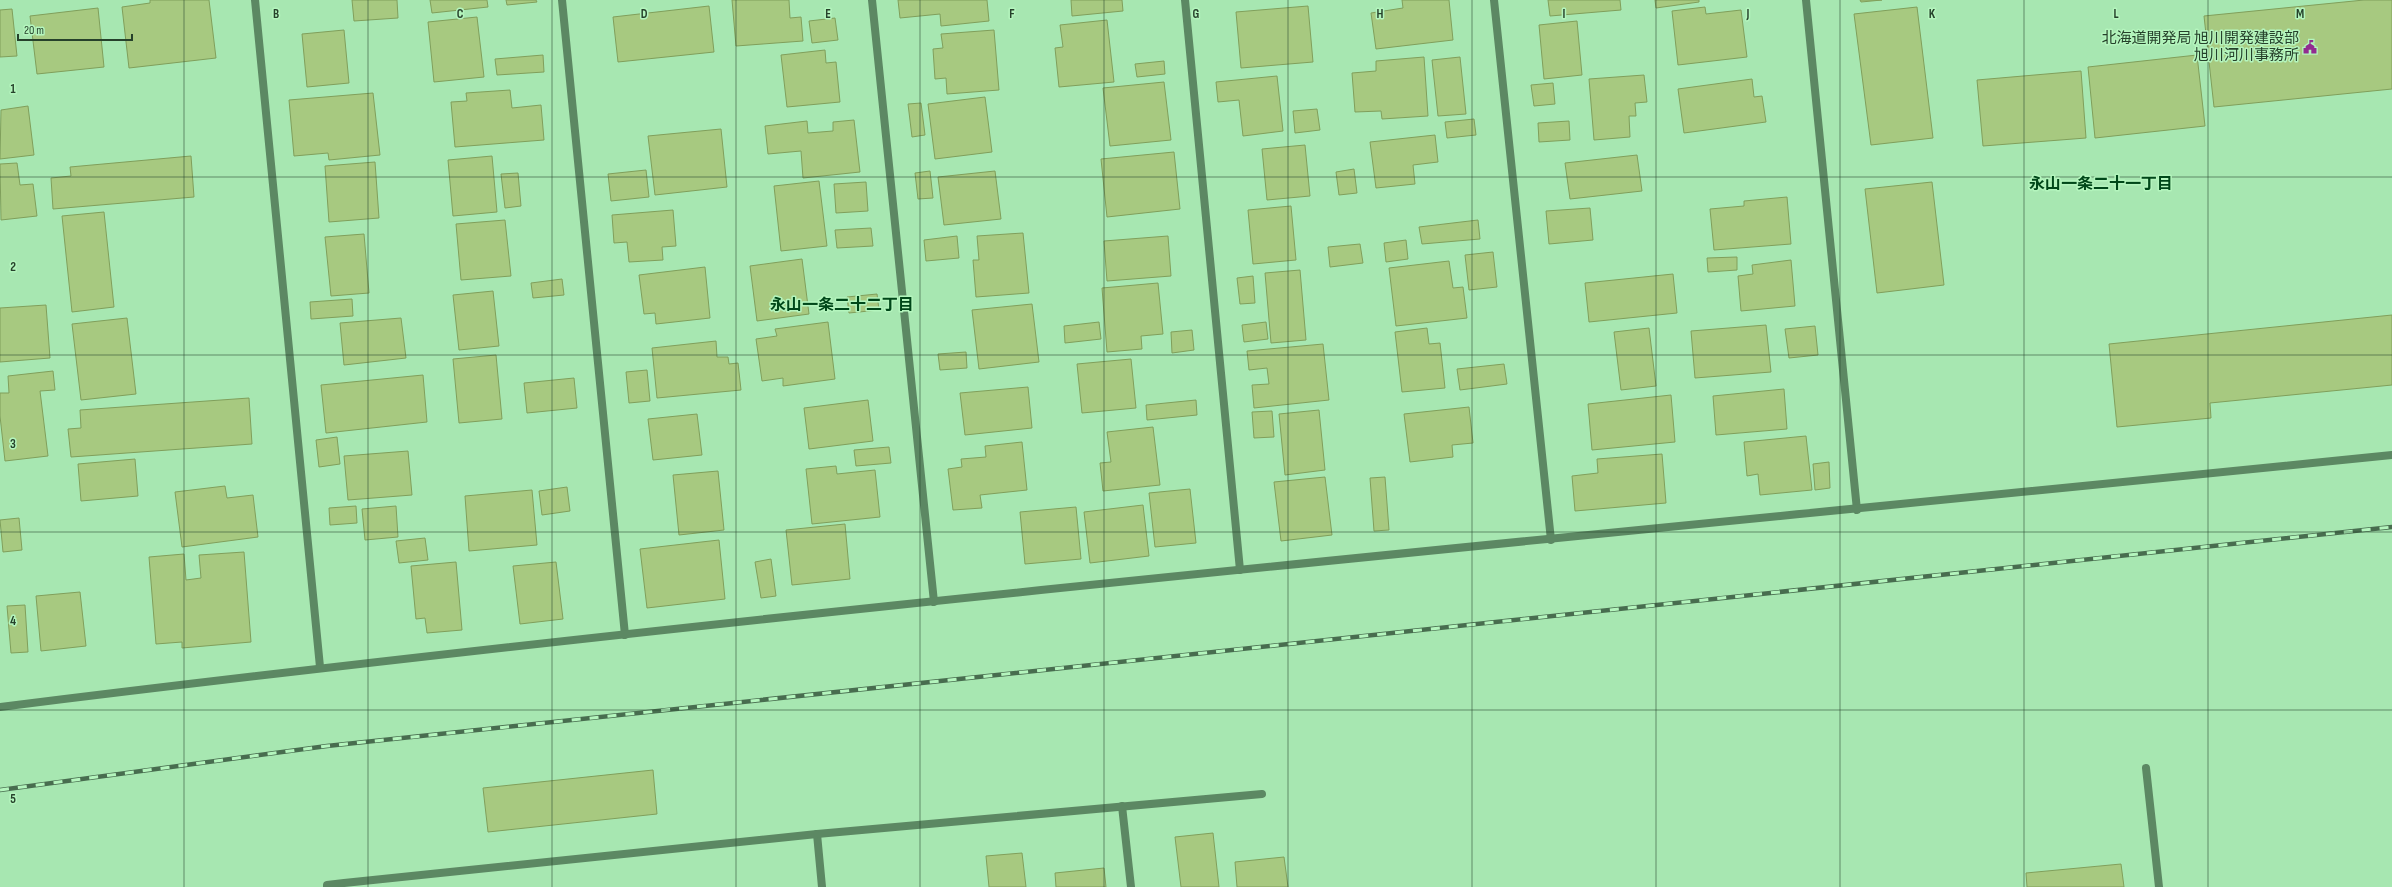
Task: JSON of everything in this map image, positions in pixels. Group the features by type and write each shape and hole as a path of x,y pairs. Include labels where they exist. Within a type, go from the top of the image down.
{"street":[{"path":"255,0 320,668"},
{"path":"562,0 625,635"},
{"path":"872,0 934,602"},
{"path":"1185,0 1240,570"},
{"path":"1494,0 1550,540"},
{"path":"1806,0 1858,510"},
{"path":"0,707 320,668 934,602 2392,455"},
{"path":"2146,768 2159,887"},
{"path":"327,887 327,885 344,883 817,834 1262,794"},
{"path":"1122,806 1131,887"},
{"path":"817,834 822,887"}],"building":[{"path":"150,0 209,0 216,58 129,68 122,7 150,3"},
{"path":"352,0 397,0 398,18 354,21"},
{"path":"430,0 487,0 488,7 432,13"},
{"path":"506,0 536,0 537,2 507,5"},
{"path":"732,0 789,0 790,18 801,17 803,41 736,46"},
{"path":"898,0 987,0 989,21 941,26 940,14 900,18"},
{"path":"1071,0 1122,0 1123,11 1072,16"},
{"path":"1402,0 1449,0 1453,40 1376,49 1371,13 1403,8"},
{"path":"1548,0 1620,0 1621,10 1550,16"},
{"path":"1655,0 1699,0 1699,2 1656,8"},
{"path":"1860,0 1882,0 1861,2"},
{"path":"2364,0 2392,0 2392,89 2214,107 2204,16"},
{"path":"709,6 714,52 618,62 613,17"},
{"path":"1308,6 1313,62 1241,68 1236,12"},
{"path":"1705,7 1706,14 1741,10 1747,57 1678,65 1672,11"},
{"path":"1917,7 1933,138 1871,145 1854,14"},
{"path":"98,8 104,67 37,74 30,16"},
{"path":"12,9 17,56 0,57 0,10"},
{"path":"477,17 484,77 434,82 428,22"},
{"path":"835,18 838,40 812,43 809,21"},
{"path":"1107,20 1114,82 1059,87 1055,48 1063,47 1060,25"},
{"path":"1577,21 1582,75 1544,79 1539,25"},
{"path":"344,30 349,83 307,87 302,34"},
{"path":"994,30 999,90 947,94 946,78 935,79 933,49 943,48 941,34"},
{"path":"825,50 826,63 836,62 840,102 787,107 781,55"},
{"path":"543,55 544,72 497,75 495,59"},
{"path":"2197,55 2205,126 2095,138 2088,67"},
{"path":"1424,57 1428,116 1382,119 1381,111 1355,112 1352,73 1376,71 1376,61"},
{"path":"1460,57 1466,114 1438,116 1432,60"},
{"path":"1164,61 1165,74 1137,77 1135,64"},
{"path":"2081,71 2086,138 1983,146 1977,80"},
{"path":"1644,75 1647,102 1635,103 1636,116 1629,116 1630,137 1594,140 1589,79"},
{"path":"1277,76 1283,131 1243,136 1239,100 1218,102 1216,82"},
{"path":"1752,79 1754,97 1762,96 1766,122 1684,133 1678,89"},
{"path":"1164,82 1171,140 1110,146 1103,88"},
{"path":"1553,83 1555,104 1534,106 1531,85"},
{"path":"510,90 512,108 541,105 544,140 455,147 451,102 467,101 466,93"},
{"path":"373,93 380,155 329,160 328,153 294,156 289,100"},
{"path":"985,97 992,152 935,159 928,104"},
{"path":"921,103 925,135 912,137 908,104"},
{"path":"28,106 34,155 0,159 1,110"},
{"path":"1317,109 1320,130 1295,133 1293,111"},
{"path":"1474,119 1476,135 1447,138 1445,122"},
{"path":"854,120 860,172 803,178 801,151 768,154 765,126 807,121 808,133 833,131 833,122"},
{"path":"1569,121 1570,140 1539,142 1538,123"},
{"path":"721,129 727,187 655,195 648,136"},
{"path":"1435,135 1438,162 1413,165 1415,184 1376,188 1370,142"},
{"path":"1305,145 1310,196 1267,200 1262,149"},
{"path":"1174,152 1180,209 1107,217 1101,159"},
{"path":"1637,155 1642,191 1570,199 1565,163"},
{"path":"191,156 194,197 53,209 51,178 71,176 70,167"},
{"path":"492,156 497,212 453,216 448,160"},
{"path":"375,162 379,218 329,222 325,166"},
{"path":"17,163 20,185 33,184 37,216 1,220 0,164"},
{"path":"1354,169 1357,193 1339,195 1336,172"},
{"path":"646,170 649,197 611,201 608,174"},
{"path":"930,171 933,198 918,199 915,173"},
{"path":"995,171 1001,219 944,225 938,177"},
{"path":"518,173 521,206 505,208 501,174"},
{"path":"819,181 827,246 781,251 774,186"},
{"path":"866,182 868,211 836,213 834,184"},
{"path":"1932,182 1944,285 1877,293 1865,189"},
{"path":"1787,197 1791,244 1714,250 1710,209 1744,206 1744,201"},
{"path":"1291,206 1296,260 1253,264 1248,210"},
{"path":"1590,208 1593,240 1549,244 1546,211"},
{"path":"673,210 676,246 662,247 663,260 629,262 627,242 614,243 612,215"},
{"path":"104,212 114,307 72,312 62,216"},
{"path":"505,220 511,276 461,280 456,224"},
{"path":"1478,220 1480,239 1422,244 1419,227"},
{"path":"871,228 873,246 837,248 835,230"},
{"path":"1023,233 1029,293 976,297 973,260 979,260 977,236"},
{"path":"364,234 369,293 331,296 325,237"},
{"path":"957,236 959,258 926,261 924,240"},
{"path":"1168,236 1171,276 1107,281 1104,241"},
{"path":"1406,240 1408,259 1386,262 1384,243"},
{"path":"1360,244 1363,263 1330,267 1328,247"},
{"path":"1493,252 1497,287 1469,290 1465,255"},
{"path":"1737,257 1737,270 1708,272 1707,258"},
{"path":"802,259 809,314 757,321 750,266"},
{"path":"1791,260 1795,306 1741,311 1738,276 1753,274 1752,265"},
{"path":"1449,261 1453,288 1463,287 1467,318 1396,326 1389,268"},
{"path":"705,267 710,318 656,324 655,313 644,314 639,275"},
{"path":"1300,270 1306,340 1271,343 1265,273"},
{"path":"1673,274 1677,313 1589,322 1585,283"},
{"path":"1253,276 1255,303 1240,304 1237,278"},
{"path":"562,279 564,295 533,298 531,283"},
{"path":"1158,283 1163,334 1141,336 1142,349 1107,352 1102,288"},
{"path":"493,291 499,346 459,350 453,295"},
{"path":"877,294 879,310 849,313 847,297"},
{"path":"352,299 353,316 311,319 310,302"},
{"path":"1032,304 1039,362 979,369 972,310"},
{"path":"46,305 50,358 0,362 0,308"},
{"path":"2392,315 2392,385 2210,403 2211,418 2117,427 2109,344"},
{"path":"127,318 136,394 81,400 72,324"},
{"path":"401,318 406,358 344,365 340,323"},
{"path":"828,322 835,379 783,386 783,378 762,381 756,339 777,336 775,329"},
{"path":"1099,322 1101,339 1065,343 1064,326"},
{"path":"1266,322 1268,339 1244,342 1242,325"},
{"path":"1766,325 1771,372 1695,378 1691,331"},
{"path":"1815,326 1818,355 1789,358 1785,329"},
{"path":"1427,328 1429,344 1440,343 1445,388 1402,392 1395,332"},
{"path":"1649,328 1656,386 1621,390 1614,332"},
{"path":"1192,330 1194,350 1172,353 1171,332"},
{"path":"716,341 717,357 728,357 729,364 738,363 741,390 657,398 652,348"},
{"path":"1323,344 1329,400 1254,408 1252,385 1269,384 1267,368 1249,370 1247,351"},
{"path":"966,352 967,368 940,370 938,354"},
{"path":"496,355 502,419 459,423 453,359"},
{"path":"1131,359 1136,408 1082,413 1077,364"},
{"path":"1504,364 1507,384 1460,390 1457,369"},
{"path":"647,370 650,401 629,403 626,372"},
{"path":"53,371 55,390 40,391 48,456 5,461 0,416 0,393 9,393 8,376"},
{"path":"423,375 427,422 326,433 321,385"},
{"path":"574,378 577,408 527,413 524,383"},
{"path":"1028,387 1032,428 965,435 960,393"},
{"path":"1784,389 1787,429 1716,435 1713,396"},
{"path":"1671,395 1675,442 1592,450 1588,404"},
{"path":"249,398 252,444 71,457 68,429 81,428 80,410"},
{"path":"868,400 873,441 809,449 804,408"},
{"path":"1196,400 1197,415 1147,420 1146,405"},
{"path":"1469,407 1473,443 1452,445 1453,457 1410,462 1404,414"},
{"path":"1319,410 1325,470 1285,475 1279,414"},
{"path":"1272,411 1274,437 1254,438 1252,412"},
{"path":"697,414 702,455 653,460 648,419"},
{"path":"1153,427 1160,485 1103,491 1100,463 1111,462 1107,432"},
{"path":"1806,436 1812,490 1760,495 1758,474 1747,476 1744,442"},
{"path":"337,437 340,464 319,467 316,440"},
{"path":"1022,442 1027,490 980,495 982,508 953,510 948,469 962,467 961,459 986,457 985,446"},
{"path":"889,447 891,463 856,466 854,450"},
{"path":"408,451 412,495 348,500 344,456"},
{"path":"1662,454 1666,503 1575,511 1572,476 1598,473 1597,459"},
{"path":"135,459 138,496 81,501 78,464"},
{"path":"1829,462 1830,488 1815,490 1813,464"},
{"path":"836,466 837,474 875,470 880,517 812,524 806,469"},
{"path":"718,471 724,530 679,535 673,475"},
{"path":"1325,477 1332,535 1281,541 1274,482"},
{"path":"1385,477 1389,530 1374,531 1370,478"},
{"path":"225,486 227,498 253,495 258,537 182,547 175,492"},
{"path":"567,487 570,511 542,515 539,491"},
{"path":"1190,489 1196,543 1155,547 1149,493"},
{"path":"532,490 537,545 469,551 465,496"},
{"path":"1143,505 1149,556 1090,563 1084,512"},
{"path":"356,506 357,523 330,525 329,508"},
{"path":"396,506 398,537 365,540 362,509"},
{"path":"1076,507 1081,559 1025,564 1020,512"},
{"path":"19,518 22,550 3,552 0,520"},
{"path":"845,524 850,579 792,585 786,530"},
{"path":"425,538 428,560 399,563 396,541"},
{"path":"719,540 725,599 647,608 640,549"},
{"path":"244,552 251,642 182,648 182,642 156,644 149,557 184,554 186,580 201,578 199,555"},
{"path":"771,559 776,596 761,598 755,562"},
{"path":"456,562 462,630 427,633 425,618 416,619 411,566"},
{"path":"556,562 563,619 520,624 513,566"},
{"path":"80,592 86,646 41,651 36,596"},
{"path":"25,605 28,652 11,653 7,606"},
{"path":"653,770 657,814 488,832 483,788"},
{"path":"1213,833 1219,887 1181,887 1175,837"},
{"path":"1022,853 1026,887 989,887 986,856"},
{"path":"1284,857 1288,887 1237,887 1235,862"},
{"path":"2121,864 2124,887 2027,887 2026,873"},
{"path":"1104,868 1106,887 1056,887 1055,873"}],"railway":[{"path":"0,790 327,746 2392,527"}],"place":[{"name":"北海道開発局 旭川開発建設部 旭川河川事務所","path":"2310,47"}],"district":[{"name":"永山一条二十一丁目","path":"2101,183"},
{"name":"永山一条二十二丁目","path":"842,304"}]}
